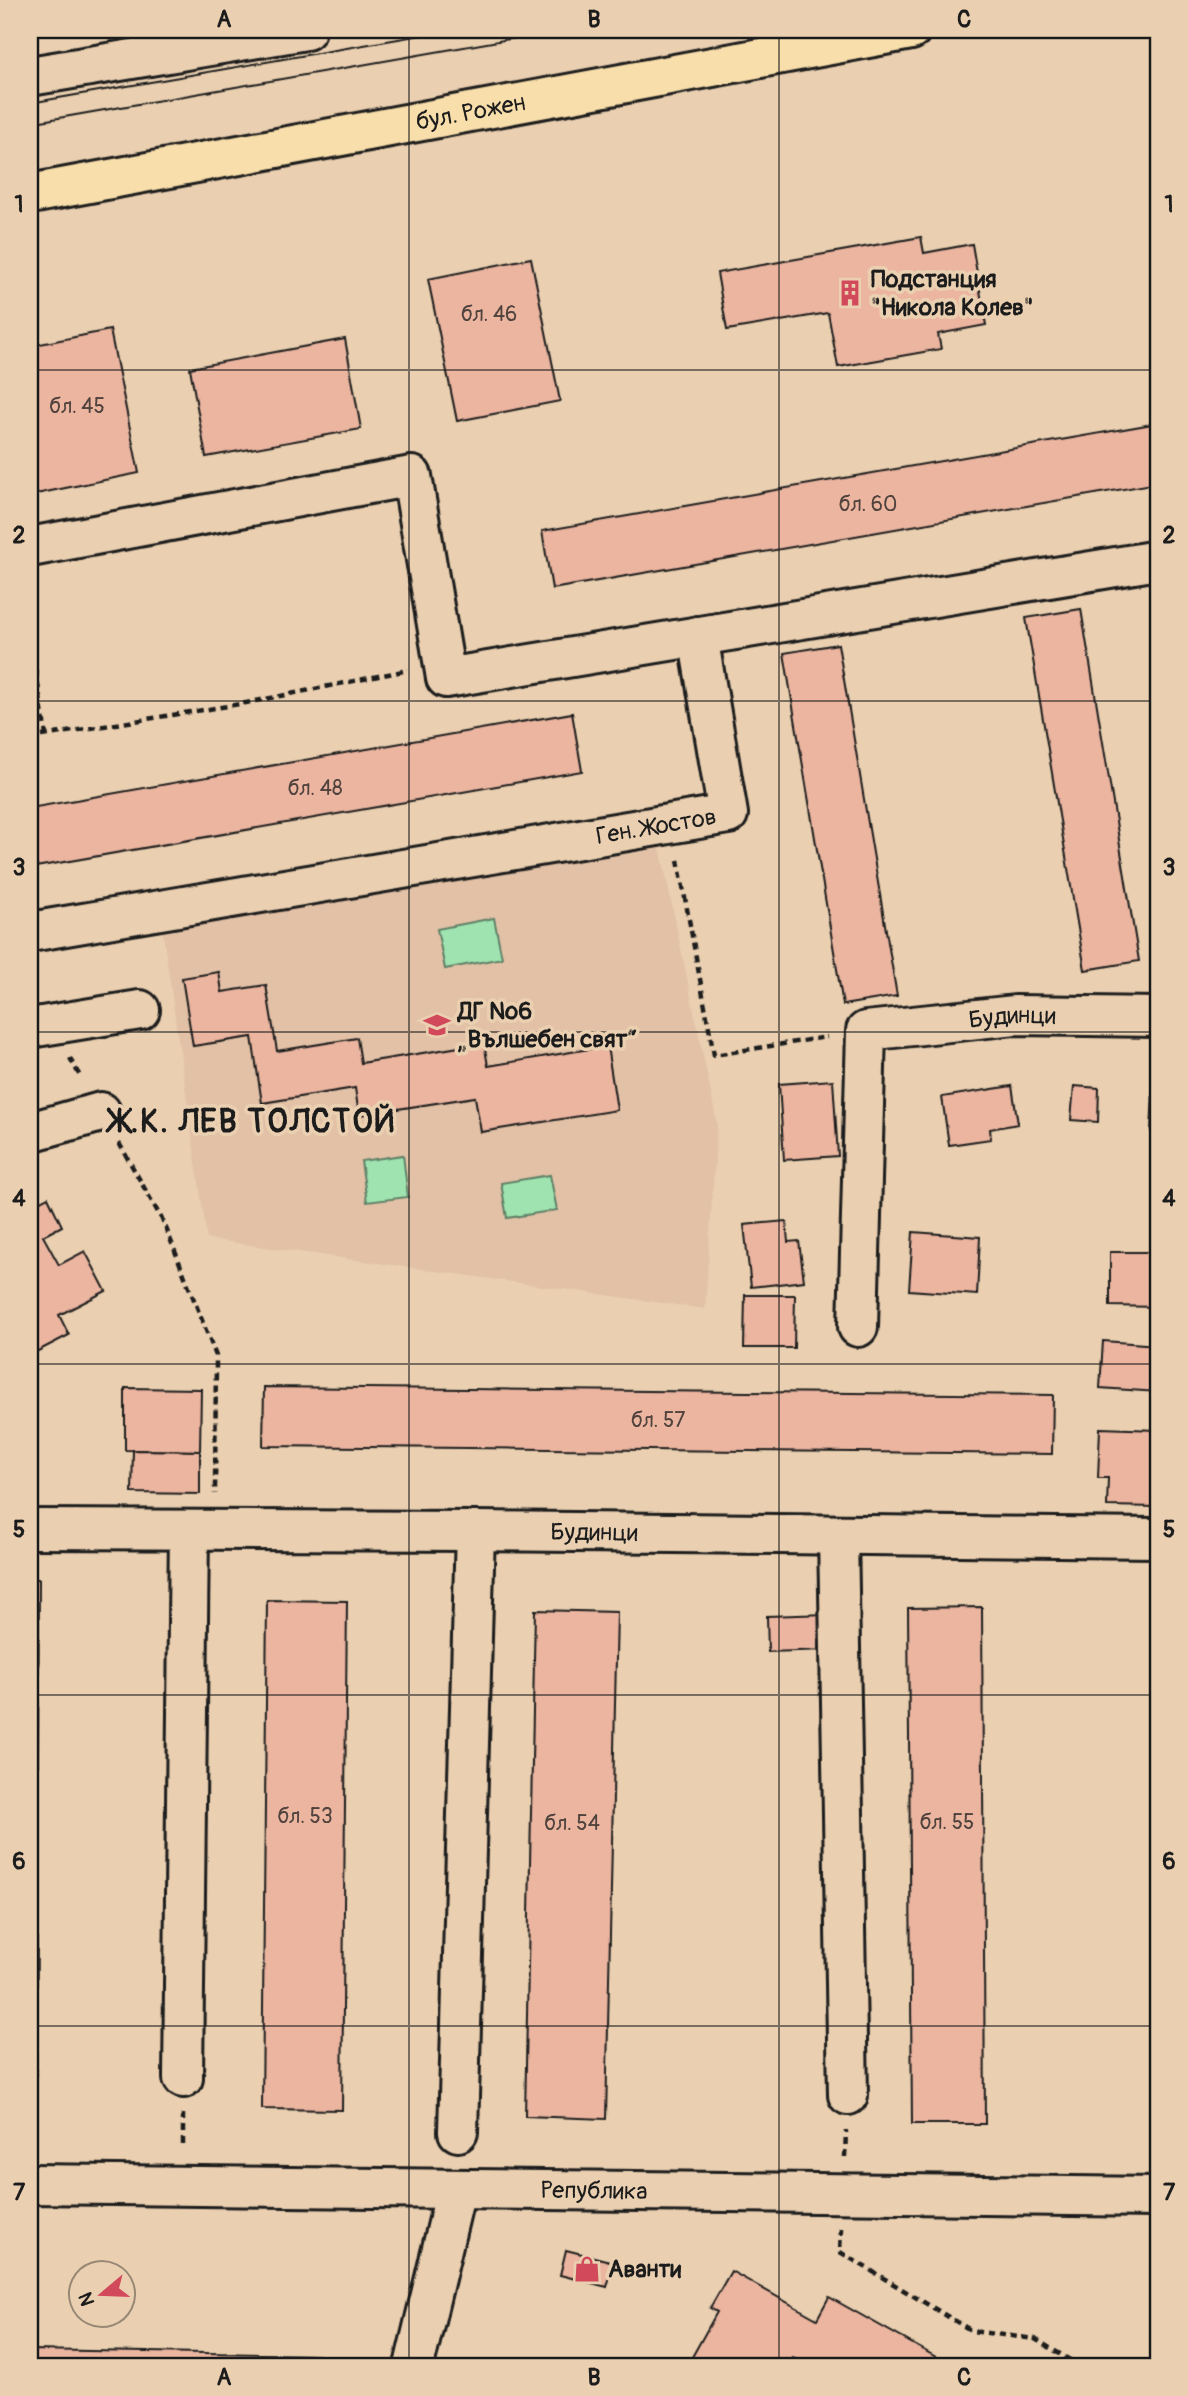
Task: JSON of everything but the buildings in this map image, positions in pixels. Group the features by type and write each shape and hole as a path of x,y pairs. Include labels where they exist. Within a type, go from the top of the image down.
{"main road":[{"name":"бул. Рожен","path":"30,194 911,30"}],"street":[{"path":"30,76 306,30"},
{"path":"30,547 412,476 446,678 1158,559"},
{"name":"Ген. Жостов","path":"30,932 728,814 698,636"},
{"path":"40,1027 140,1010"},
{"name":"Будинци","path":"866,1031 1015,1015 1158,1017"},
{"path":"858,1326 866,1031"},
{"path":"30,1132 101,1112"},
{"name":"Будинци","path":"30,1529 1158,1538"},
{"path":"183,2078 202,1530"},
{"path":"458,2132 475,1531"},
{"path":"838,1535 848,2095"},
{"name":"Република","path":"30,2184 1158,2197"},
{"path":"414,2366 456,2190"}],"path":[{"path":"30,635 46,735"},
{"path":"30,738 246,703 443,663"},
{"path":"671,823 714,1055 866,1031"},
{"path":"40,1027 101,1112 164,1223 216,1356 202,1530"},
{"path":"183,2078 183,2186"},
{"path":"840,2252 972,2331 1035,2339 1080,2366"}],"shaded area":[{"name":"ДГ №6 „Вълшебен свят“","path":"660,847 717,1123 705,1309 207,1239 162,927"}],"green space":[{"path":"494,918 502,958 445,969 437,929"},
{"path":"403,1155 408,1197 367,1202 361,1161"},
{"path":"550,1175 557,1210 507,1218 501,1183"}],"tram line":[{"path":"30,103 450,30"},
{"path":"30,123 561,30"}],"place":[{"name":"Подстанция \"Никола Колев\"","path":"850,293"},
{"name":"ДГ №6 „Вълшебен свят“","path":"437,1025"},
{"name":"Аванти","path":"587,2269"}],"district":[{"name":"Ж.К. ЛЕВ ТОЛСТОЙ","path":"253,1121"}]}
